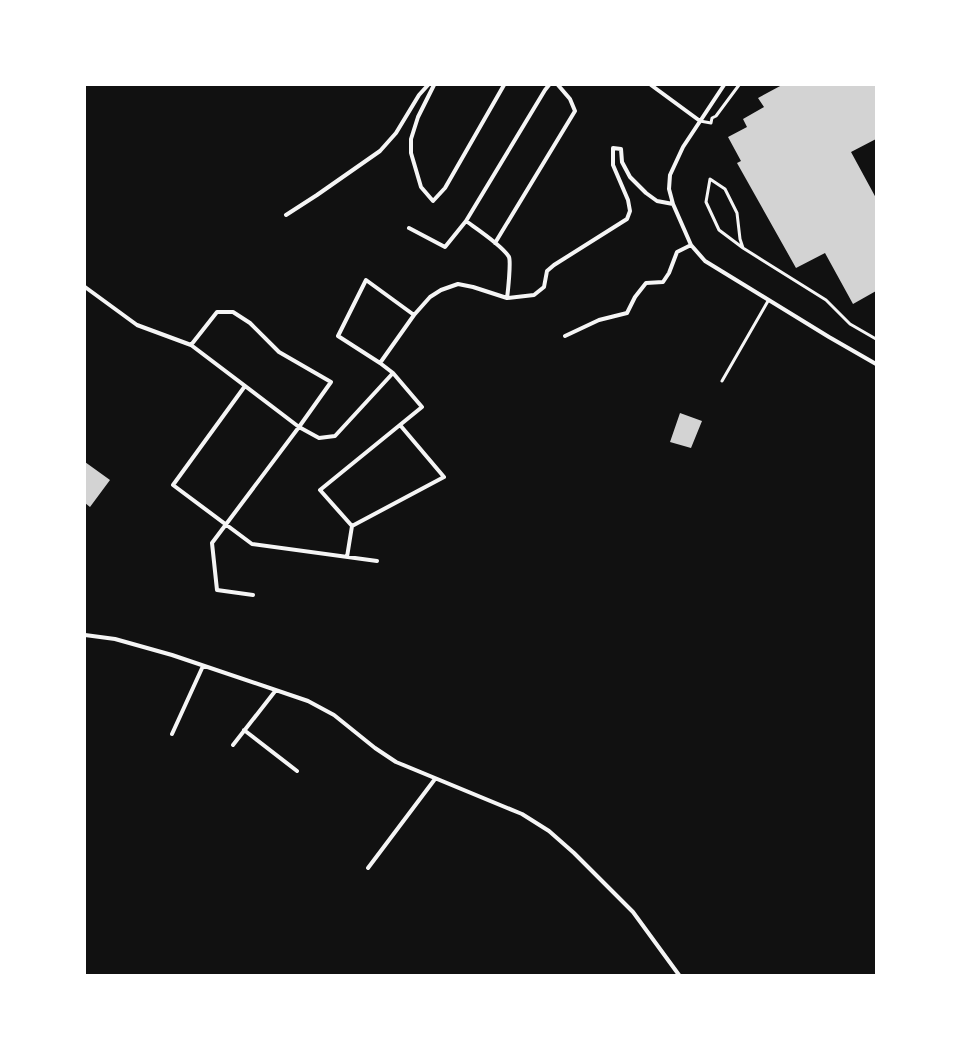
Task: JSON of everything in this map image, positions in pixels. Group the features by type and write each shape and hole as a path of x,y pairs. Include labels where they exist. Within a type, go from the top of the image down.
{"street":[{"path":"286,215 380,151 396,133 419,95 428,85"},
{"path":"434,85 418,117 411,139 411,152 421,187 433,201 445,188 504,85"},
{"path":"409,228 445,247 466,221 549,85"},
{"path":"495,243 574,111 570,99 558,85"},
{"path":"651,85 700,121"},
{"path":"724,85 683,147 670,175 669,189 672,204 691,244 705,261 768,301 876,364"},
{"path":"380,363 414,315 430,297 441,290 458,284 508,298 534,295 544,287 547,271 550,268 627,219 630,211 628,200 613,165 612,148 621,149 622,162 630,177 646,193 657,201 672,204"},
{"path":"466,221 495,243 509,258 508,298"},
{"path":"565,336 599,320 627,313 635,297 646,283 663,282 669,272 677,252 691,244"},
{"path":"352,526 320,490 422,406 393,373 338,336 366,280 414,315"},
{"path":"85,287 137,325 191,345 299,427 319,438 335,436 393,373"},
{"path":"191,345 217,312 233,312 250,323 279,352 331,382 212,543 217,590 253,595"},
{"path":"245,386 173,485 252,544 377,561"},
{"path":"352,526 444,477 400,425"},
{"path":"347,557 352,526"},
{"path":"85,635 115,640 172,655 308,701 334,715 375,748 396,762 522,814 549,831 574,853 633,912 679,975"},
{"path":"172,734 203,666"},
{"path":"233,745 276,690"},
{"path":"244,730 297,771"},
{"path":"368,868 435,779"}],"lane":[{"path":"700,121 711,123 712,118 716,116 739,85"},
{"path":"743,248 740,239 737,213 725,189 710,179 706,202 719,230 743,248 826,300 850,324 876,339"},
{"path":"722,381 768,301"}],"building":[{"path":"782,85 876,85 876,139 851,152 876,198 876,291 853,304 825,253 796,268 737,163 741,161 728,137 747,127 743,119 764,107 758,98"},
{"path":"680,413 702,421 691,448 670,442"},
{"path":"85,462 110,480 90,507 85,503"}]}
